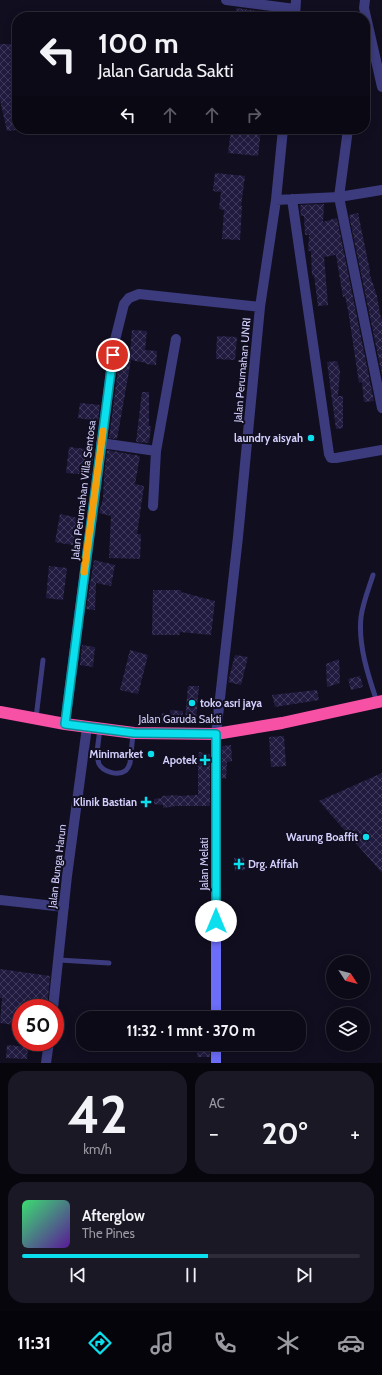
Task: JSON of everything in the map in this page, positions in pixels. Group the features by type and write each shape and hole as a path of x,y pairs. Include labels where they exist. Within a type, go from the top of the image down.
{"highway":[{"name":"Jalan Garuda Sakti","path":"0,712 65,724 134,733 216,734 282,723 379,701"}],"main road":[{"name":"Jalan Melati","path":"216,734 216,1011"},
{"path":"216,1051 216,1063"}],"street":[{"path":"226,0 296,9"},
{"path":"370,34 382,87"},
{"name":"Jalan Perumahan UNRI","path":"216,734 238,537 260,307 276,200 283,134"},
{"path":"347,134 339,197 382,408"},
{"path":"276,200 339,197 382,190"},
{"path":"292,199 329,454 332,458 336,458 382,450"},
{"name":"Jalan Perumahan Villa Sentosa","path":"65,724 115,340 124,304 129,298 139,294 260,307"},
{"path":"153,506 156,451 176,339"},
{"path":"101,444 156,451"},
{"name":"Jalan Bunga Harun","path":"54,999 68,868 87,727"},
{"path":"0,900 64,907"},
{"path":"46,1063 48,1051"}],"lane":[{"path":"373,575 361,615 361,640 371,684 379,701"},
{"path":"36,719 43,660"},
{"path":"100,728 98,760 102,769 106,771 120,773 128,767 130,763 134,733"},
{"path":"59,960 109,963"}],"building":[{"path":"236,8 266,12 236,12"},
{"path":"0,44 12,44 12,130 7,131 0,100"},
{"path":"230,134 260,134 258,156 228,153"},
{"path":"215,173 245,176 241,206 240,240 222,239 224,210 219,209 221,192 213,191"},
{"path":"324,204 323,222 337,218 374,401 364,402 362,382 359,383 348,310 345,296 343,297 336,255 324,257 328,305 318,306 314,275 312,276 311,251 308,251 309,235 305,235 304,216 301,216 300,205"},
{"path":"358,213 369,272 377,296 381,319 382,318 382,375 349,215"},
{"path":"132,330 147,331 145,350 157,351 156,365 131,360 117,439 109,438 120,353 130,354"},
{"path":"217,336 237,337 235,360 216,359"},
{"path":"337,361 340,371 338,396 343,396 343,428 336,429 327,362"},
{"path":"142,392 149,392 149,426 151,426 149,443 136,442"},
{"path":"80,403 100,405 98,421 78,418"},
{"path":"69,447 94,450 91,475 66,473"},
{"path":"107,450 140,456 135,484 144,486 137,534 141,534 140,559 109,558 111,516 99,513 103,499"},
{"path":"60,514 83,519 78,546 55,542"},
{"path":"94,560 115,565 111,586 96,583 95,610 86,609"},
{"path":"49,566 67,568 63,600 46,598"},
{"path":"153,590 181,590 181,592 215,601 211,635 180,632 180,635 152,635"},
{"path":"82,645 95,647 93,667 80,665"},
{"path":"130,650 148,655 138,694 120,690"},
{"path":"235,655 248,657 241,685 228,682"},
{"path":"339,659 340,683 327,687 326,664"},
{"path":"360,676 363,687 351,690 348,679"},
{"name":"toko asri jaya","path":"188,686 199,686 196,721 185,720"},
{"path":"317,690 319,700 275,707 272,695"},
{"path":"170,710 183,711 182,724 160,723 162,713 170,714"},
{"path":"284,736 286,766 271,767 269,737"},
{"path":"231,745 232,761 227,762 226,779 222,778 222,746"},
{"path":"199,752 210,754 210,806 176,806 163,808 163,805 154,804 154,799 162,798 162,796 198,795 197,766"},
{"name":"Warung Boaffit","path":"382,773 382,873 319,801"},
{"name":"Drg. Afifah","path":"244,857 245,870 235,871 234,858"},
{"path":"0,969 50,976 48,999 12,999 12,1025 0,1023 2,998 0,998"},
{"path":"7,1045 12,1045 12,1051 28,1051 27,1059 6,1058"},
{"path":"197,1051 210,1051 210,1057 197,1057"}],"slow traffic":[{"path":"84,572 103,431"}],"place":[{"name":"laundry aisyah","path":"311,438"},
{"name":"toko asri jaya","path":"192,703"},
{"name":"Minimarket","path":"151,754"},
{"name":"Apotek","path":"205,760"},
{"name":"Klinik Bastian","path":"146,802"},
{"name":"Warung Boaffit","path":"366,837"},
{"name":"Drg. Afifah","path":"239,864"}],"route":[{"path":"113,355 65,724 134,733 216,734 216,921"}]}
